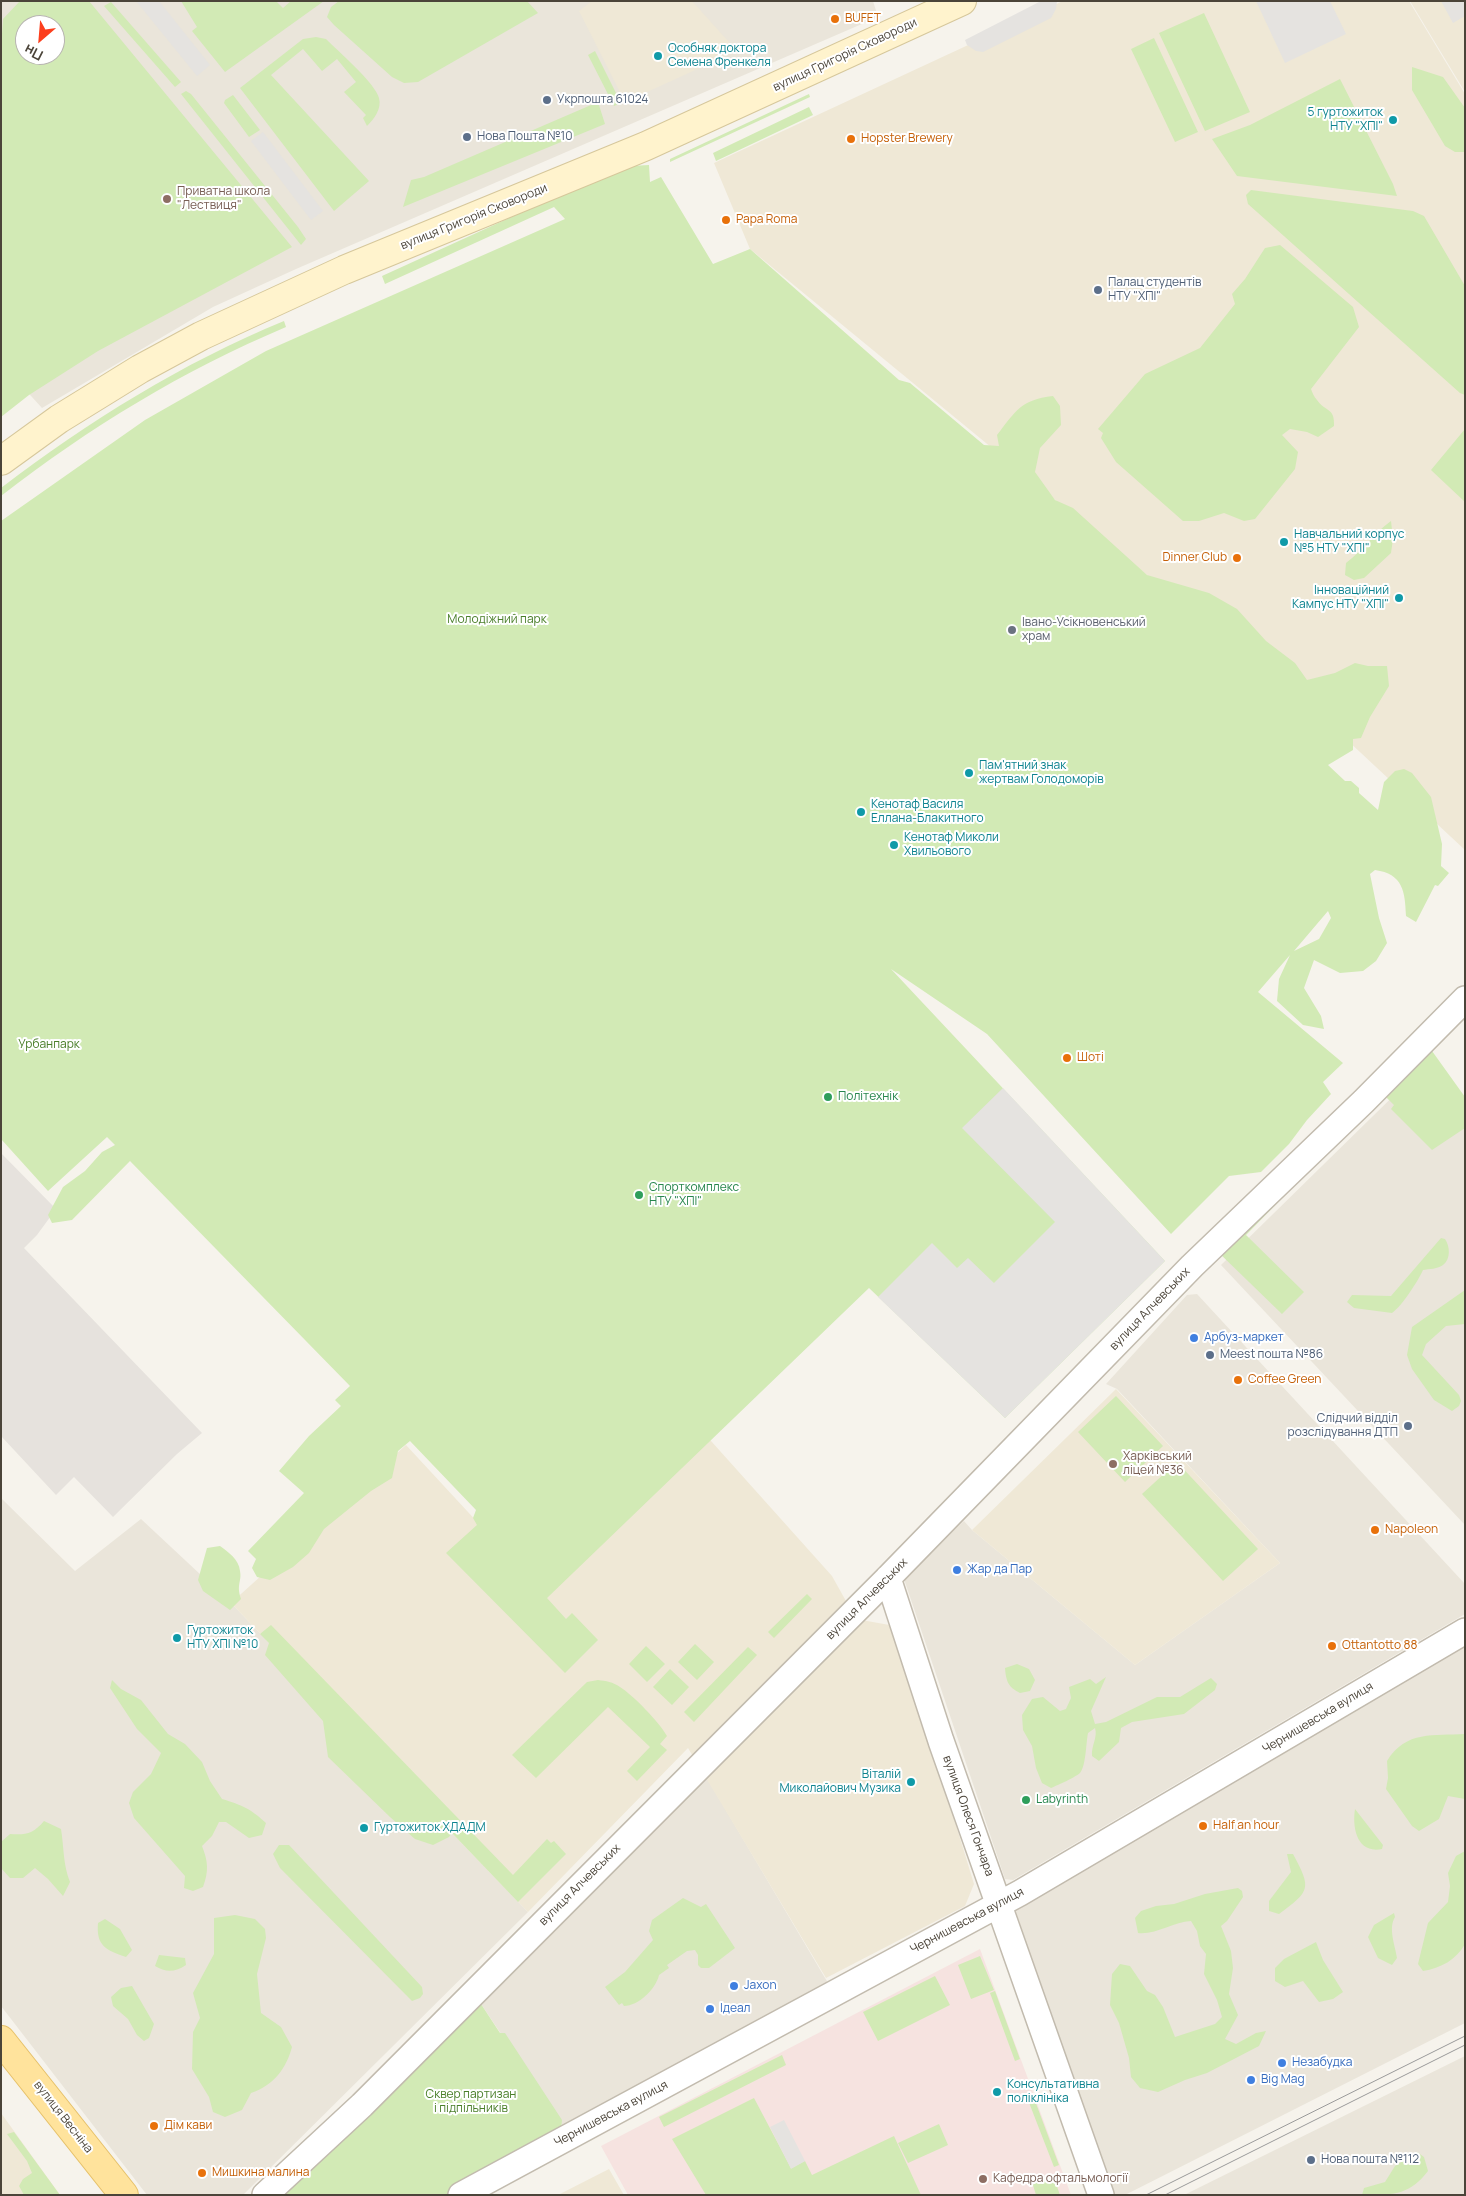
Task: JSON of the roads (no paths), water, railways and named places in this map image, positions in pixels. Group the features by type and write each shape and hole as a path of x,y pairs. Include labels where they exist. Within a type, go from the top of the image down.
{"main road":[{"name":"вулиця Григорія Сковороди","path":"1,461 75,409 140,369 201,336 344,270 654,142 962,1"},
{"name":"вулиця Весніна","path":"1,2040 124,2195"}],"street":[{"name":"вулиця Алчевських","path":"265,2195 362,2105 888,1578 1192,1266 1364,1100 1465,999"},
{"name":"вулиця Олеся Гончара","path":"888,1578 942,1741 1101,2195"},
{"name":"Чернишевська вулиця","path":"461,2195 999,1904 1465,1631"}],"tram line":[{"path":"1146,2195 1465,2036"},
{"path":"1165,2195 1465,2045"}],"place":[{"name":"BUFET","path":"835,19"},
{"name":"Особняк доктора Семена Френкеля","path":"658,56"},
{"name":"Укрпошта 61024","path":"547,100"},
{"name":"5 гуртожиток НТУ \"ХПІ\"","path":"1393,120"},
{"name":"Нова Пошта №10","path":"467,137"},
{"name":"Hopster Brewery","path":"851,139"},
{"name":"Приватна школа \"Лествиця\"","path":"167,199"},
{"name":"Papa Roma","path":"726,220"},
{"name":"Палац студентів НТУ \"ХПІ\"","path":"1098,290"},
{"name":"Навчальний корпус №5 НТУ \"ХПІ\"","path":"1284,542"},
{"name":"Dinner Club","path":"1237,558"},
{"name":"Інноваційний Кампус НТУ \"ХПІ\"","path":"1399,598"},
{"name":"Івано-Усікновенський храм","path":"1012,630"},
{"name":"Пам'ятний знак жертвам Голодоморів","path":"969,773"},
{"name":"Кенотаф Василя Еллана-Блакитного","path":"861,812"},
{"name":"Кенотаф Миколи Хвильового","path":"894,845"},
{"name":"Шоті","path":"1067,1058"},
{"name":"Політехнік","path":"828,1097"},
{"name":"Спорткомплекс НТУ \"ХПІ\"","path":"639,1195"},
{"name":"Арбуз-маркет","path":"1194,1338"},
{"name":"Meest пошта №86","path":"1210,1355"},
{"name":"Coffee Green","path":"1238,1380"},
{"name":"Слідчий відділ розслідування ДТП","path":"1408,1426"},
{"name":"Харківський ліцей №36","path":"1113,1464"},
{"name":"Napoleon","path":"1375,1530"},
{"name":"Жар да Пар","path":"957,1570"},
{"name":"Гуртожиток НТУ ХПІ №10","path":"177,1638"},
{"name":"Ottantotto 88","path":"1332,1646"},
{"name":"Віталій Миколайович Музика","path":"911,1782"},
{"name":"Labyrinth","path":"1026,1800"},
{"name":"Half an hour","path":"1203,1826"},
{"name":"Гуртожиток ХДАДМ","path":"364,1828"},
{"name":"Jaxon","path":"734,1986"},
{"name":"Ідеал","path":"710,2009"},
{"name":"Незабудка","path":"1282,2063"},
{"name":"Big Mag","path":"1251,2080"},
{"name":"Консультативна поліклініка","path":"997,2092"},
{"name":"Дім кави","path":"154,2126"},
{"name":"Нова пошта №112","path":"1311,2160"},
{"name":"Мишкина малина","path":"202,2173"},
{"name":"Кафедра офтальмології","path":"983,2179"}],"park label":[{"name":"Молодіжний парк","path":"497,620"},
{"name":"Урбанпарк","path":"49,1045"},
{"name":"Сквер партизан і підпільників","path":"471,2102"}]}
